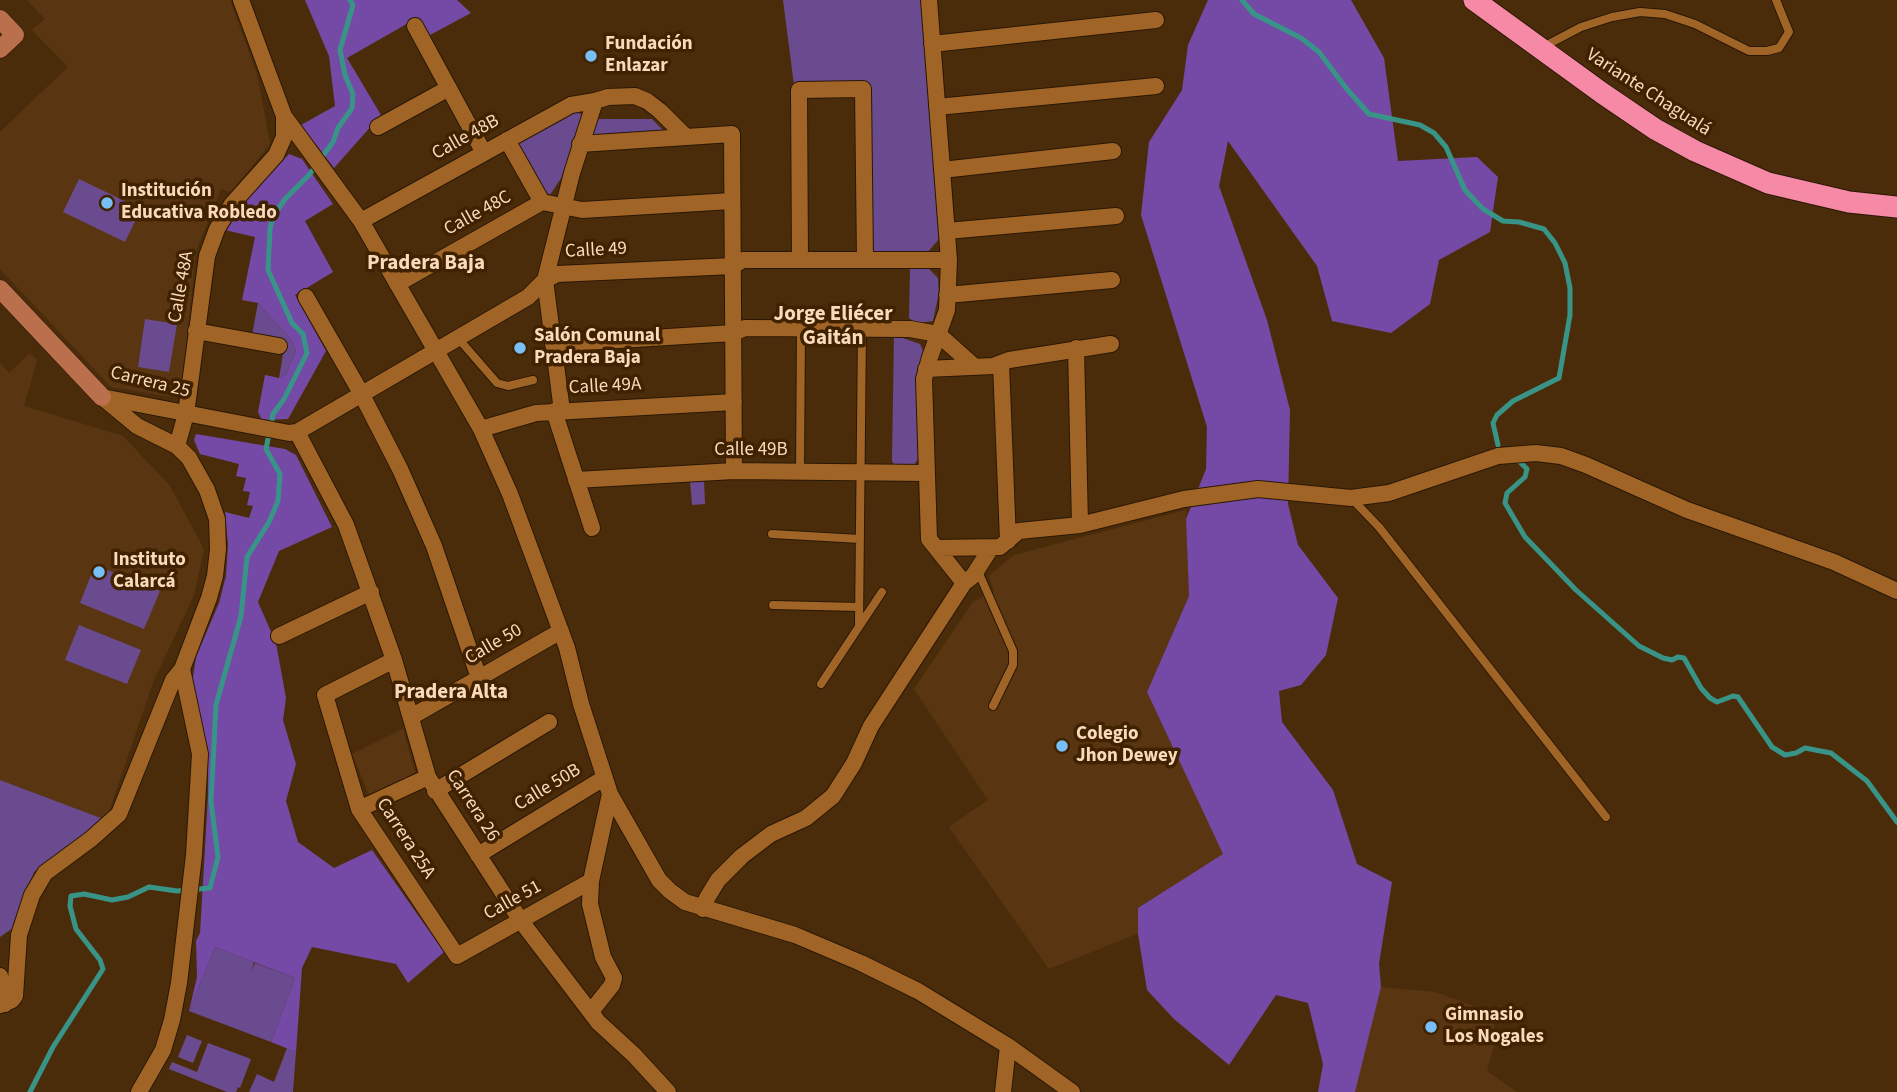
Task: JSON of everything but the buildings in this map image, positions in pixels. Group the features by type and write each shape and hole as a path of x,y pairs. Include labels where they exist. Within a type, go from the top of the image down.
{"highway":[{"name":"Variante Chagualá","path":"1474,0 1656,129 1740,173 1768,183 1849,202 1897,207"}],"street":[{"path":"241,0 285,116 360,221 481,429 510,494 561,631 610,794 659,880 685,902 795,935 918,991 1008,1046 1072,1092"},
{"path":"929,0 949,260 947,310 924,379 929,539 964,583"},
{"path":"0,19 15,35 0,49"},
{"path":"932,44 1156,20"},
{"path":"415,26 484,153"},
{"path":"937,107 1156,86"},
{"path":"378,127 449,89"},
{"path":"800,260 799,90 863,89 865,260"},
{"name":"Calle 48B","path":"360,221 571,105 608,97 635,96 660,111 686,137"},
{"path":"592,528 558,411 545,280 580,145 595,101"},
{"name":"Calle 48A","path":"177,446 186,414 207,256 217,229 232,204 276,155 284,136 285,116"},
{"path":"580,145 732,134 734,471"},
{"path":"507,140 542,202 582,210 732,201"},
{"path":"942,170 1113,151"},
{"name":"Calle 48C","path":"397,284 542,202"},
{"path":"947,231 1116,216"},
{"name":"Calle 49","path":"289,433 528,297 545,280 557,274 733,266 743,260 949,260"},
{"path":"947,295 1112,280"},
{"name":"Carrera 25","path":"0,289 102,397 289,433"},
{"path":"306,297 361,393 400,469 434,546 479,678"},
{"path":"553,344 733,333 745,328 910,330 938,334 975,367"},
{"path":"196,331 279,346"},
{"path":"926,369 975,367 1111,344"},
{"path":"1076,348 1080,525"},
{"path":"1001,363 1008,541"},
{"path":"3,1005 15,996 19,935 32,895 45,873 119,814 173,680 182,669 215,576 217,519 207,490 190,458 177,446 137,426 102,397"},
{"name":"Calle 49A","path":"481,429 536,412 734,402"},
{"name":"Carrera 26","path":"289,433 346,525 394,660 431,784 521,920 598,1022 635,1055 668,1092"},
{"path":"937,548 1000,547 1019,531 1080,525 1184,499 1258,489 1350,498 1389,493 1498,456 1536,453 1561,456 1586,465 1686,510 1834,562 1897,591"},
{"name":"Calle 49B","path":"576,480 734,471 927,473"},
{"path":"703,909 718,880 742,856 771,834 806,818 833,796 854,763 871,726 964,583 991,548"},
{"path":"279,636 371,592"},
{"name":"Calle 50","path":"411,717 561,631"},
{"name":"Carrera 25A","path":"394,660 325,695 359,809 457,957"},
{"path":"139,1092 163,1050 172,1020 194,855 200,754 182,669"},
{"path":"359,809 431,784 549,722"},
{"name":"Calle 50B","path":"478,855 604,778"},
{"path":"598,1022 593,1010 612,985 614,978 603,957 596,934 590,904 591,881 610,794"},
{"name":"Calle 51","path":"457,957 591,881"},
{"path":"0,976 3,1005"},
{"path":"1003,1092 1008,1046"}],"lane":[{"path":"1540,48 1581,27 1640,12 1665,15 1695,24 1749,51 1767,51 1779,48 1789,32 1776,0"},
{"path":"800,472 801,328"},
{"path":"859,624 862,329"},
{"path":"457,337 497,383 508,386 533,380"},
{"path":"1350,498 1379,527 1606,817"},
{"path":"772,534 860,539"},
{"path":"977,569 1013,651 1013,665 993,706"},
{"path":"821,684 882,592"},
{"path":"773,604 859,607"}],"shaded area":[{"name":"Institución Educativa Robledo","path":"27,0 230,0 257,74 270,144 231,192 221,189 196,251 182,392 179,398 111,387 0,269 0,132 68,67 32,30 45,19"},
{"path":"305,0 457,0 471,13 428,36 417,18 347,58 381,115 334,168 301,125 335,106 329,56"},
{"path":"783,0 921,0 939,239 926,254 871,252 870,84 794,85"},
{"path":"1208,0 1351,0 1384,58 1398,161 1477,157 1498,177 1490,232 1439,260 1430,304 1391,333 1332,321 1317,266 1228,141 1219,186 1267,320 1290,410 1288,504 1298,545 1338,598 1326,655 1301,685 1279,691 1282,722 1333,790 1357,864 1392,882 1379,964 1381,987 1355,1092 1318,1092 1323,1064 1308,1003 1276,995 1229,1065 1174,1019 1147,990 1138,934 1138,908 1223,854 1147,692 1189,596 1186,519 1206,469 1207,427 1141,215 1149,142 1182,90 1188,45"},
{"path":"575,110 582,115 565,172 550,195 543,191 519,144 520,140"},
{"path":"593,119 652,119 665,132 590,137"},
{"path":"289,154 302,159 333,204 305,221 333,272 295,295 326,351 288,419 262,420 258,412 265,375 279,378 286,374 296,351 290,338 258,303 242,300 255,237 225,230 239,207"},
{"path":"79,179 141,209 125,242 63,212"},
{"path":"926,266 938,278 939,292 933,321 916,323 909,318 910,269"},
{"path":"258,303 290,338 296,351 286,374 279,378 285,342 252,335"},
{"path":"145,319 177,324 169,372 138,367"},
{"path":"894,335 920,344 924,353 916,377 918,459 914,465 895,466 892,461"},
{"name":"Instituto Calarcá","path":"30,353 37,360 24,406 123,436 170,486 204,549 194,595 154,680 106,820 0,780 0,363 9,373"},
{"path":"196,434 285,449 296,455 332,527 279,551 258,602 276,643 286,698 283,720 296,764 286,801 298,842 334,868 372,850 444,952 408,983 396,964 312,947 302,968 296,1052 271,1042 295,978 215,947 189,1011 197,977 196,941 200,933 208,797 208,749 192,684 196,657 219,603 226,576 228,545 225,512 249,518 253,506 247,505 250,492 243,491 246,478 236,476 239,464 200,454 194,440"},
{"path":"704,480 705,504 692,505 690,481"},
{"name":"Colegio Jhon Dewey","path":"1186,510 1189,596 1147,692 1242,892 1049,969 949,827 988,800 914,689 973,602 994,591 989,576 1014,555"},
{"path":"95,565 160,591 144,629 80,603"},
{"path":"79,625 141,650 127,684 65,660"},
{"path":"403,729 416,776 370,797 352,754"},
{"path":"0,780 106,820 34,872 13,928 0,937"},
{"path":"215,947 254,962 251,972 255,963 295,978 271,1042 189,1011"},
{"name":"Gimnasio Los Nogales","path":"1381,987 1435,992 1493,1013 1495,1042 1487,1071 1517,1092 1350,1092 1355,1063"},
{"path":"187,1035 202,1041 193,1063 178,1057"},
{"path":"208,1043 251,1059 236,1092 227,1092 169,1069 172,1062 197,1072"},
{"path":"287,1048 296,1052 293,1092 249,1092 257,1074 274,1082"}],"waterway":[{"path":"30,1092 53,1047 103,969 100,960 76,929 70,906 71,896 84,894 112,900 128,897 149,887 177,891 210,888 218,857 211,801 216,705 241,616 247,557 269,522 278,501 280,474 266,449 273,414 284,399 307,353 303,334 292,323 268,270 270,229 273,217 285,199 309,175 333,142 338,128 352,108 353,94 345,75 340,50 353,5 350,0"},
{"path":"1242,0 1254,14 1301,38 1319,52 1369,114 1420,125 1434,133 1446,147 1465,190 1483,209 1503,221 1544,229 1555,243 1565,263 1570,288 1570,315 1559,378 1513,401 1497,415 1493,423 1498,445"},
{"path":"1520,462 1527,469 1525,477 1507,493 1505,503 1525,537 1576,590 1639,646 1663,658 1684,658 1710,698 1717,702 1733,696 1738,697 1772,747 1785,755 1805,748 1831,753 1867,781 1897,822"}],"place":[{"name":"Fundación Enlazar","path":"591,56"},
{"name":"Institución Educativa Robledo","path":"107,203"},
{"name":"Salón Comunal Pradera Baja","path":"520,348"},
{"name":"Instituto Calarcá","path":"99,572"},
{"name":"Colegio Jhon Dewey","path":"1062,746"},
{"name":"Gimnasio Los Nogales","path":"1431,1027"}],"district":[{"name":"Pradera Baja","path":"426,264"},
{"name":"Jorge Eliécer Gaitán","path":"833,327"},
{"name":"Pradera Alta","path":"451,693"}]}
